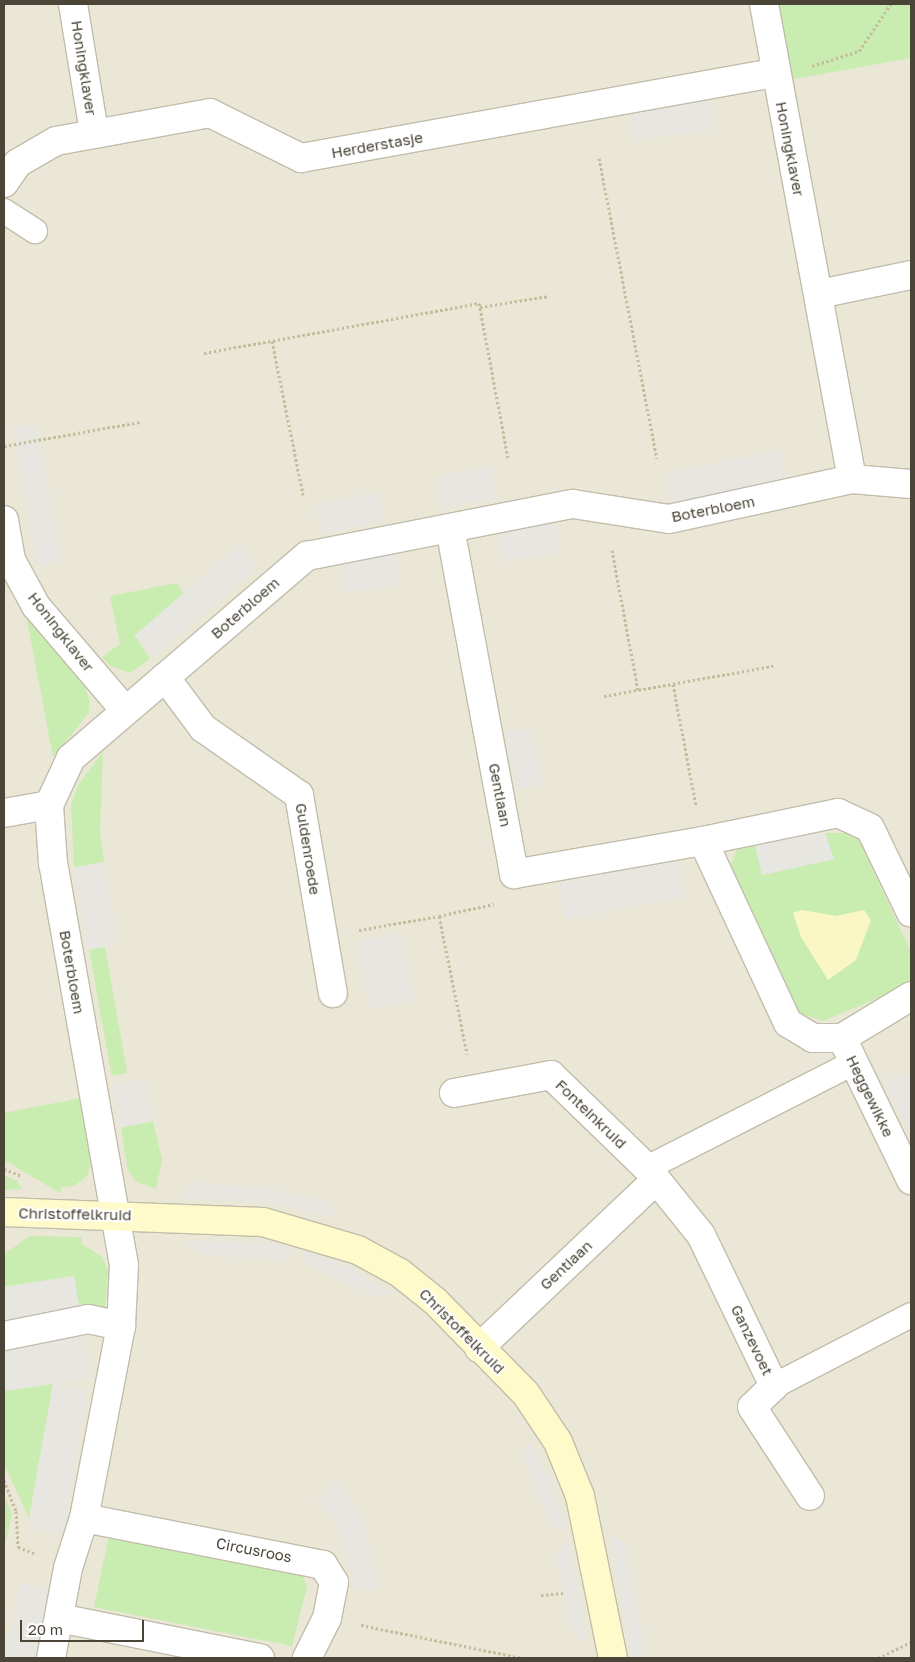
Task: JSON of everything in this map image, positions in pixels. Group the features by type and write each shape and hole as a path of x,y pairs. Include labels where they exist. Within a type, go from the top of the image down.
{"street":[{"name":"Honingklaver","path":"73,4 94,132"},
{"name":"Honingklaver","path":"764,4 775,73 819,294 852,480"},
{"name":"Herderstasje","path":"4,184 18,163 56,141 94,132 210,113 302,158 775,73"},
{"path":"819,294 911,275"},
{"name":"Boterbloem","path":"116,1214 53,864 49,805 71,758 124,708 165,677 307,556 573,504 669,519 852,480 911,484"},
{"name":"Honingklaver","path":"4,520 8,561 36,606 124,708"},
{"name":"Gentiaan","path":"450,528 514,874"},
{"name":"Guldenroede","path":"165,677 203,728 299,795 333,993"},
{"path":"4,813 49,805"},
{"path":"514,874 703,841 838,813 870,828 911,913"},
{"path":"703,841 788,1023 813,1038 842,1038 911,996"},
{"name":"Heggewikke","path":"842,1038 911,1180"},
{"name":"Fonteinkruid","path":"464,1091 551,1076 651,1175"},
{"name":"Gentiaan","path":"479,1348 651,1175"},
{"name":"Ganzevoet","path":"651,1175 701,1235 774,1386 752,1407 810,1496"},
{"name":"Christoffelkruid","path":"4,1212 116,1214 263,1222 358,1250 400,1273 435,1301 526,1394 558,1442 580,1496 613,1658"},
{"path":"51,1658 68,1568 84,1518 121,1326 124,1265 116,1214"},
{"path":"4,1336 88,1319 121,1326"},
{"name":"Circusroos","path":"84,1518 323,1565 334,1582 327,1618 307,1658"},
{"path":"59,1618 260,1658"}],"lane":[{"path":"4,211 35,230"},
{"path":"651,1175 855,1062"},
{"path":"774,1386 911,1315"}],"path":[{"path":"775,73 830,63 859,51 891,4"},
{"path":"599,158 657,458"},
{"path":"480,307 549,296"},
{"path":"204,353 479,302 508,458"},
{"path":"272,341 303,495"},
{"path":"4,446 140,422"},
{"path":"612,550 638,690"},
{"path":"604,696 773,666"},
{"path":"673,684 703,841"},
{"path":"322,936 496,904 514,874"},
{"path":"439,916 464,1091"},
{"path":"4,1480 16,1511 18,1547 68,1568"},
{"path":"327,1618 522,1658"},
{"path":"878,1658 911,1642"}],"shaded area":[{"path":"4,4 911,4 911,1658 4,1658"},
{"path":"709,98 714,129 634,141 629,111"},
{"path":"37,423 61,562 37,566 12,427"},
{"path":"781,450 787,481 671,504 665,473"},
{"path":"491,466 497,497 442,508 436,477"},
{"path":"379,491 385,520 322,534 315,505"},
{"path":"556,523 561,552 502,562 497,533"},
{"path":"240,544 259,566 153,658 134,636"},
{"path":"396,554 401,584 344,593 340,563"},
{"path":"531,727 543,785 518,790 506,732"},
{"path":"825,833 834,859 762,875 755,844"},
{"path":"677,860 684,896 564,920 557,883"},
{"path":"104,862 118,944 88,949 73,867"},
{"path":"400,932 414,999 369,1009 355,942"},
{"path":"911,1070 911,1139 885,1081"},
{"path":"145,1078 153,1121 120,1128 112,1084"},
{"path":"191,1182 269,1189 328,1201 335,1217 271,1203 176,1198"},
{"path":"186,1240 272,1244 298,1248 284,1260 199,1255"},
{"path":"302,1250 349,1267 392,1293 378,1297 306,1263"},
{"path":"74,1276 91,1377 55,1383 88,1390 63,1535 28,1529 53,1384 4,1391 4,1287"},
{"path":"528,1440 552,1482 566,1531 551,1527 523,1458"},
{"path":"337,1480 362,1515 379,1589 355,1589 336,1521 316,1500"},
{"path":"609,1534 625,1543 647,1658 632,1658"},
{"path":"568,1541 582,1609 586,1643 571,1632 556,1557"},
{"path":"20,1583 50,1589 37,1658 5,1658"}],"green space":[{"path":"775,4 911,4 911,58 789,80"},
{"path":"177,583 184,595 135,635 150,659 130,673 109,665 102,657 120,644 110,596"},
{"path":"26,615 84,685 90,702 88,714 53,757"},
{"path":"103,752 100,831 104,862 74,868 71,805 78,785"},
{"path":"825,833 846,833 859,840 911,952 911,980 902,988 823,1021 795,1012 728,870 738,848 755,844 762,875 834,859"},
{"path":"105,947 127,1073 111,1076 89,950"},
{"path":"81,1098 94,1156 87,1176 74,1186 62,1187 60,1193 4,1160 4,1113"},
{"path":"153,1121 162,1160 156,1189 137,1182 128,1171 121,1127"},
{"path":"4,1175 17,1181 22,1189 4,1190"},
{"path":"30,1236 82,1237 82,1244 102,1257 108,1271 105,1309 78,1303 74,1276 4,1287 4,1254"},
{"path":"53,1383 29,1518 4,1464 4,1391"},
{"path":"4,1494 12,1514 4,1551"},
{"path":"109,1535 302,1573 307,1587 292,1646 94,1607"}],"sand":[{"path":"802,910 836,916 864,910 871,920 856,960 828,980 801,937 793,913"}]}
